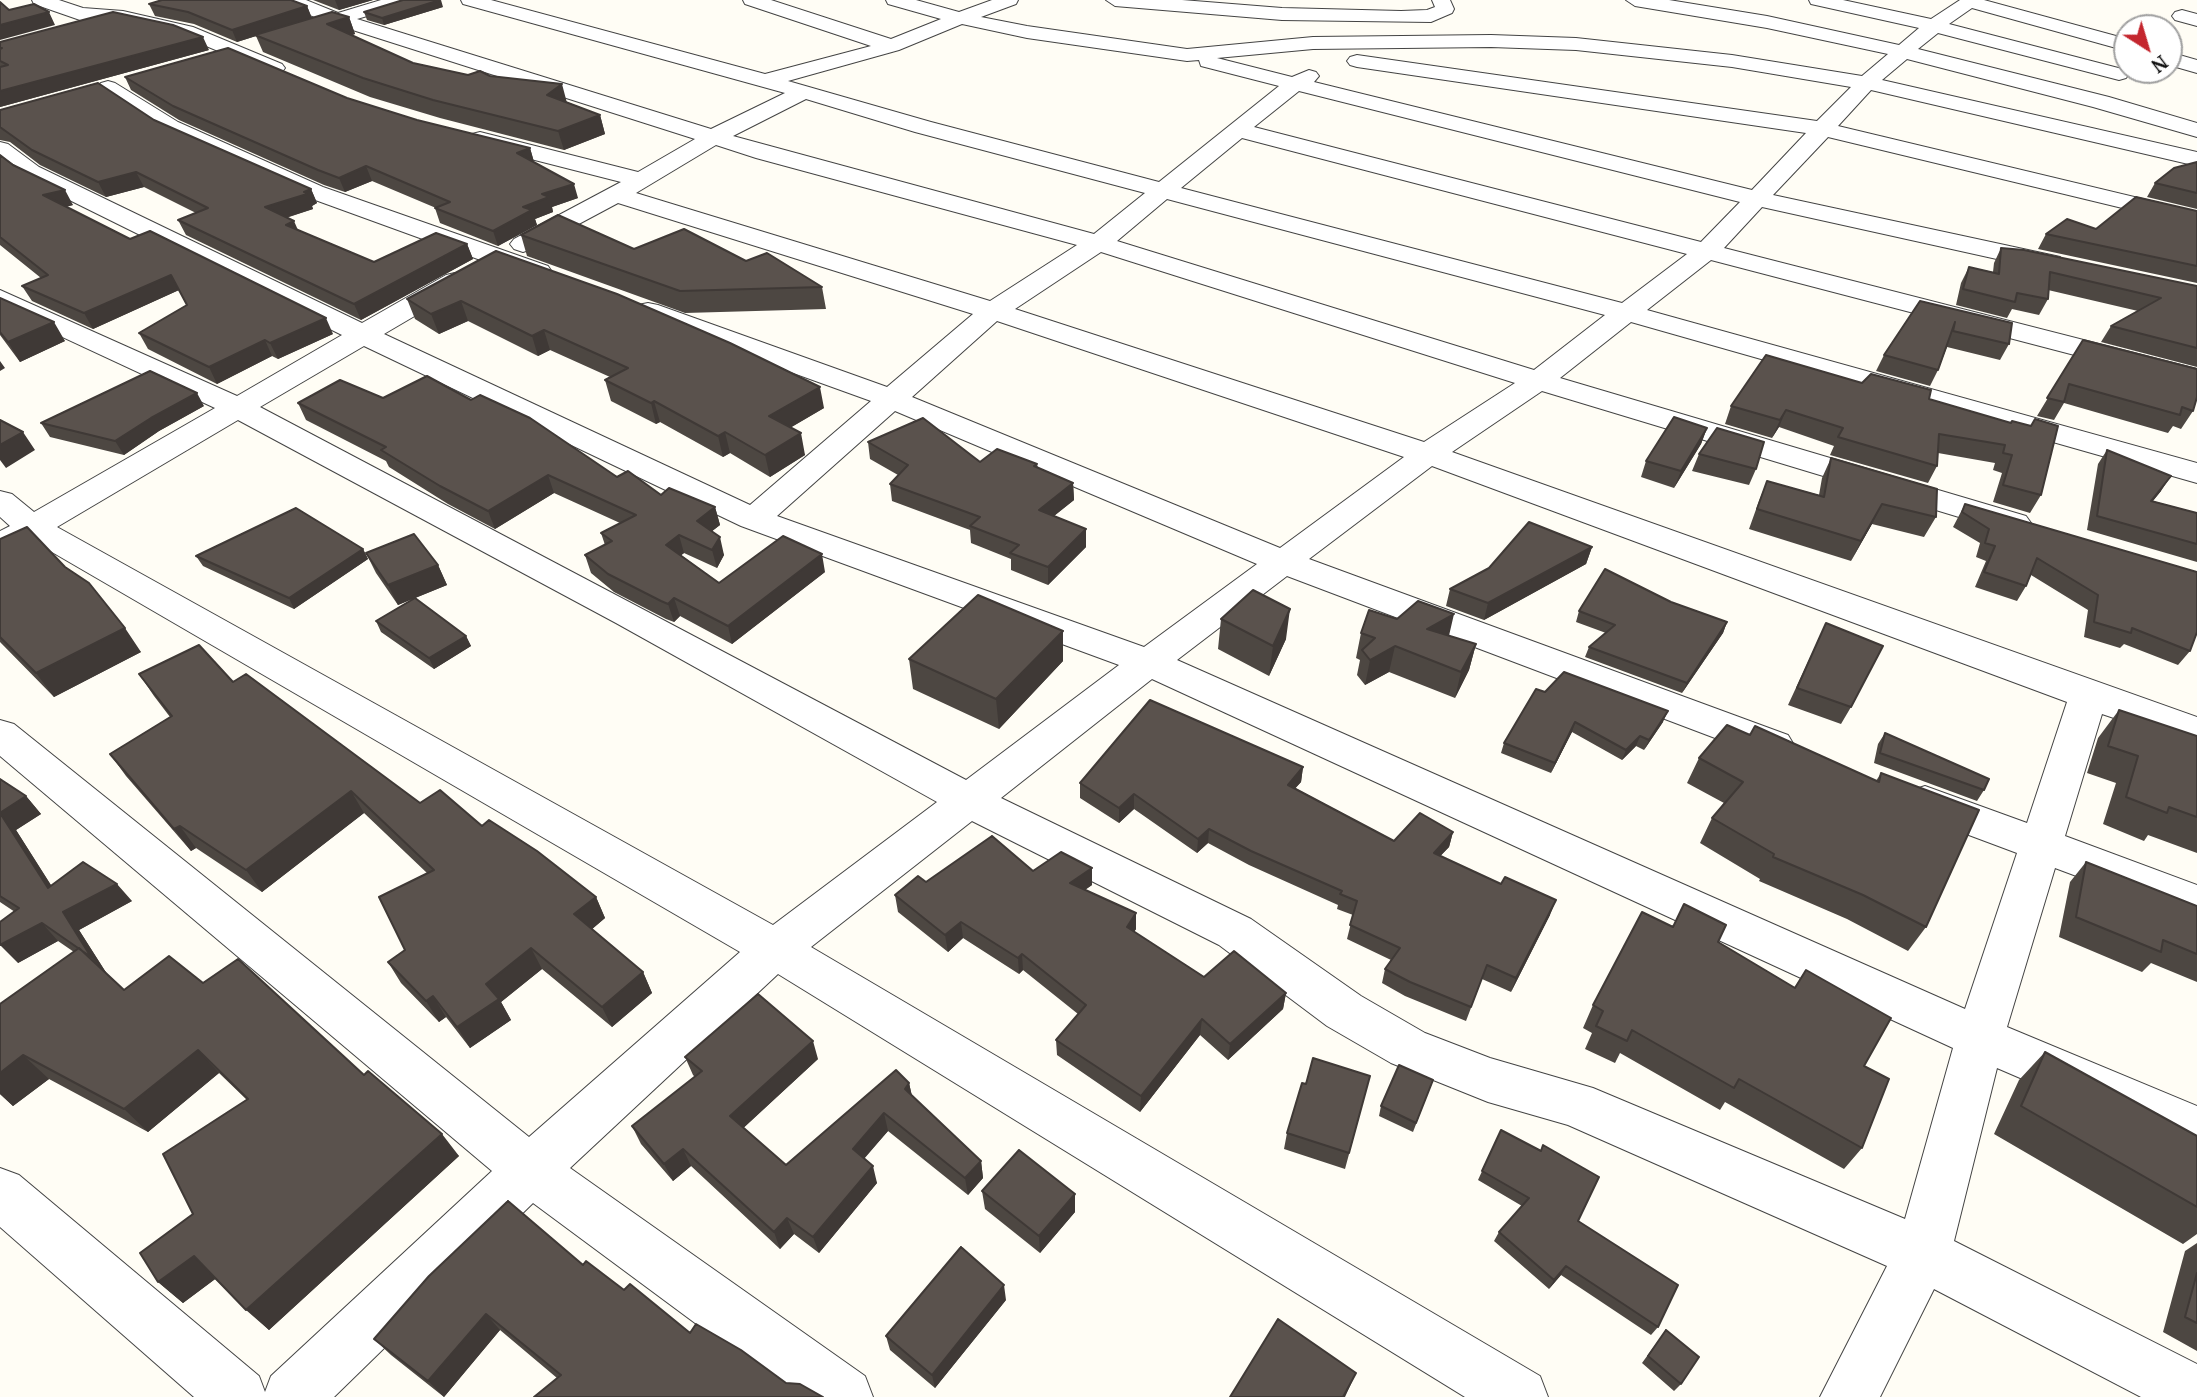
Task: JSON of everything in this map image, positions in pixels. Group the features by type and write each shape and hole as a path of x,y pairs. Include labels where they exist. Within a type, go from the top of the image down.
{"street":[{"path":"41,0 80,14 123,17 186,31 298,78"},
{"path":"290,0 323,23 715,136 764,153 1098,243 1539,380 2038,530"},
{"path":"323,23 401,0"},
{"path":"470,0 805,91 923,127 1628,313 2196,469"},
{"path":"752,0 891,46"},
{"path":"895,0 960,19 1040,34 1187,55 1293,85 1759,199 2072,267"},
{"path":"762,81 891,46 1009,0"},
{"path":"1115,0 1282,14 1401,17 1431,16 1445,9 1441,0"},
{"path":"1635,0 1774,15 2197,130"},
{"path":"1818,0 1934,26 2113,72"},
{"path":"1935,0 1968,3 2113,41"},
{"path":"292,1397 530,1170 775,949 1149,662 1428,454 1539,380 1708,250 1867,83 1934,26 1968,3"},
{"path":"74,30 157,7"},
{"path":"1187,55 1313,43 1491,41 1605,46 1732,61 1867,83 2197,159"},
{"path":"753,519 993,311 1098,243 1161,189 1293,85 1374,42"},
{"path":"209,59 260,44"},
{"path":"1343,59 1824,129 2197,219"},
{"path":"133,80 101,89 170,127 315,192 564,281"},
{"path":"11,525 237,408 363,332 629,188 715,136 805,91"},
{"path":"1239,130 2197,378"},
{"path":"457,133 1428,454 2088,695 2197,732"},
{"path":"0,149 32,172 303,306 363,332 753,519 1149,662 1980,1038 2197,1130"},
{"path":"0,298 237,408 629,615 968,800 1235,932 1344,1011 1408,1048 1488,1080 1575,1104 1923,1254 2197,1395"},
{"path":"617,300 892,399 1283,562 1806,757"},
{"path":"11,525 775,949 1519,1397"},
{"path":"1849,1397 1923,1254 1980,1038 2088,695"},
{"path":"0,734 530,1170 844,1397"},
{"path":"1897,792 2197,903"},
{"path":"0,1194 238,1397"}],"building":[{"path":"162,0 291,0 307,6 232,30 188,12 149,4"},
{"path":"403,0 440,0 382,18 364,12"},
{"path":"0,2 9,10 34,4 49,12 0,25"},
{"path":"113,12 173,25 203,37 0,91 0,67 8,65 0,61 0,42"},
{"path":"332,12 349,17 327,24 413,63 468,75 480,71 490,76 562,84 547,95 600,115 558,131 433,100 363,78 255,35"},
{"path":"228,48 347,98 417,120 530,148 517,153 574,184 542,194 549,197 523,207 532,210 493,231 435,208 450,202 366,166 339,178 318,170 173,106 125,77"},
{"path":"98,83 154,120 311,189 304,192 307,194 265,207 294,221 286,225 374,262 436,233 467,244 354,304 178,220 208,208 136,172 98,182 32,150 0,127 0,110"},
{"path":"0,155 13,165 65,190 43,195 130,239 150,231 326,318 270,343 265,340 209,367 139,333 187,305 171,275 84,313 22,286 48,275 0,237"},
{"path":"2197,162 2197,193 2155,183 2174,168"},
{"path":"2136,197 2197,211 2197,266 2046,234 2067,219 2096,229"},
{"path":"558,215 634,249 684,229 746,261 767,253 822,287 680,291 521,235"},
{"path":"2001,248 2024,250 2197,286 2197,348 2111,326 2161,298 2050,272 2048,299 2017,293 2015,302 1963,289 1969,267 1999,274"},
{"path":"496,251 617,294 730,343 820,387 769,416 801,433 765,455 725,432 718,436 654,401 651,403 605,380 628,368 544,330 532,336 461,301 431,314 407,299"},
{"path":"0,298 54,322 8,342 0,332"},
{"path":"1920,301 2012,323 2009,344 1953,331 1955,322 1938,370 1884,355"},
{"path":"2083,340 2197,369 2197,397 2193,411 2182,407 2180,415 2069,384 2064,402 2047,398"},
{"path":"1766,355 1862,383 1871,374 1931,390 1929,399 2011,423 2012,421 2031,426 2035,419 2058,426 2041,495 2003,485 2012,455 2003,453 2005,445 1939,434 1937,466 1838,437 1843,428 1786,410 1780,420 1731,406"},
{"path":"150,371 197,393 115,441 41,423"},
{"path":"427,376 471,400 480,395 530,418 617,477 628,471 661,495 669,488 715,507 697,521 720,537 712,550 679,535 666,545 719,583 783,536 822,554 728,626 674,598 668,604 661,601 608,574 585,555 612,541 601,533 636,515 548,475 488,511 381,450 386,447 298,403 340,380 383,398"},
{"path":"1674,417 1707,428 1681,471 1646,461"},
{"path":"923,418 980,462 997,449 1037,464 1034,466 1073,483 1039,510 1086,529 1048,567 1010,553 1019,545 970,526 980,517 890,484 908,465 868,442"},
{"path":"0,420 23,432 0,445"},
{"path":"1717,428 1764,442 1756,469 1699,454"},
{"path":"2107,450 2171,476 2151,501 2197,513 2197,544 2097,516"},
{"path":"1831,458 1937,489 1936,517 1882,504 1861,541 1757,509 1767,481 1824,497"},
{"path":"1965,504 2197,572 2197,632 2190,651 2132,628 2131,633 2094,622 2098,595 2037,558 2026,586 1984,572 1995,546 1985,543 1989,529 1962,512"},
{"path":"296,508 363,549 289,598 196,556"},
{"path":"1529,522 1592,547 1488,603 1450,589 1489,568"},
{"path":"27,527 65,567 89,583 125,628 36,673 0,637 0,539"},
{"path":"414,534 438,565 388,585 366,553"},
{"path":"1605,569 1671,602 1727,622 1687,683 1589,647 1615,625 1579,611"},
{"path":"1253,590 1290,609 1273,646 1221,619"},
{"path":"978,595 1063,631 996,699 909,659"},
{"path":"415,598 466,636 429,658 376,621"},
{"path":"1418,601 1454,614 1427,629 1476,644 1461,672 1395,646 1370,660 1362,650 1375,638 1361,633 1369,610 1397,619"},
{"path":"1826,623 1883,646 1851,707 1797,688"},
{"path":"199,645 233,682 246,674 420,803 440,790 482,826 489,820 537,851 596,897 574,914 643,972 602,1007 531,948 486,984 499,999 457,1027 433,996 426,1001 388,962 405,950 379,897 434,870 351,791 246,870 180,826 174,829 110,754 172,716 139,674"},
{"path":"1564,672 1668,711 1649,740 1640,736 1626,750 1575,722 1555,763 1504,743 1536,689 1545,692"},
{"path":"1150,700 1303,767 1288,785 1394,841 1420,813 1453,832 1434,853 1501,884 1505,877 1556,900 1516,978 1487,965 1471,1007 1410,982 1385,969 1400,948 1350,925 1357,901 1340,894 1342,891 1251,851 1209,829 1198,839 1134,794 1119,808 1080,783"},
{"path":"2119,710 2197,736 2197,817 2169,807 2167,813 2126,797 2138,756 2108,746"},
{"path":"1727,725 1750,735 1755,726 1879,782 1881,773 1979,810 1926,927 1863,895 1773,857 1774,854 1712,818 1743,782 1699,758"},
{"path":"1885,733 1989,779 1984,790 1880,753"},
{"path":"0,779 26,796 0,813"},
{"path":"0,813 48,888 83,862 117,884 63,912 91,957 42,923 0,945 0,922 19,908 0,896"},
{"path":"992,836 1033,871 1061,852 1092,868 1070,883 1136,913 1127,927 1204,977 1234,951 1286,993 1230,1044 1202,1019 1141,1096 1056,1040 1086,1005 1022,954 1018,958 961,922 945,935 895,895 918,876 926,882"},
{"path":"2086,862 2197,906 2197,954 2163,940 2161,952 2076,917"},
{"path":"1684,904 1726,925 1718,942 1795,988 1806,970 1891,1018 1864,1066 1889,1079 1862,1148 1739,1079 1734,1088 1632,1030 1627,1041 1596,1026 1603,1011 1593,1005 1642,912 1673,927"},
{"path":"79,948 124,990 169,956 203,983 238,959 364,1075 368,1071 442,1134 246,1310 194,1256 158,1282 140,1253 193,1214 163,1154 248,1099 198,1050 124,1109 23,1055 0,1073 0,1004"},
{"path":"758,994 813,1041 730,1116 786,1165 896,1070 909,1083 905,1089 981,1161 965,1178 884,1113 853,1149 873,1166 813,1237 787,1218 774,1232 683,1149 664,1164 632,1126 702,1071 685,1057"},
{"path":"2045,1052 2197,1136 2197,1207 2021,1106"},
{"path":"1313,1058 1370,1076 1349,1153 1287,1133 1302,1083 1306,1084"},
{"path":"1399,1065 1433,1080 1416,1123 1381,1106"},
{"path":"1501,1130 1541,1151 1543,1145 1599,1177 1578,1221 1678,1285 1658,1327 1566,1266 1554,1280 1499,1232 1529,1198 1482,1171"},
{"path":"1019,1150 1075,1194 1039,1236 982,1191"},
{"path":"508,1201 583,1265 586,1261 624,1290 630,1284 690,1333 696,1324 741,1350 786,1383 800,1384 823,1397 534,1397 561,1375 486,1314 428,1381 374,1339 429,1276"},
{"path":"961,1247 1004,1285 932,1375 886,1336"},
{"path":"2197,1273 2197,1323 2185,1317"},
{"path":"1278,1319 1356,1373 1343,1397 1230,1397"},
{"path":"1666,1330 1699,1357 1681,1384 1648,1356"}]}
